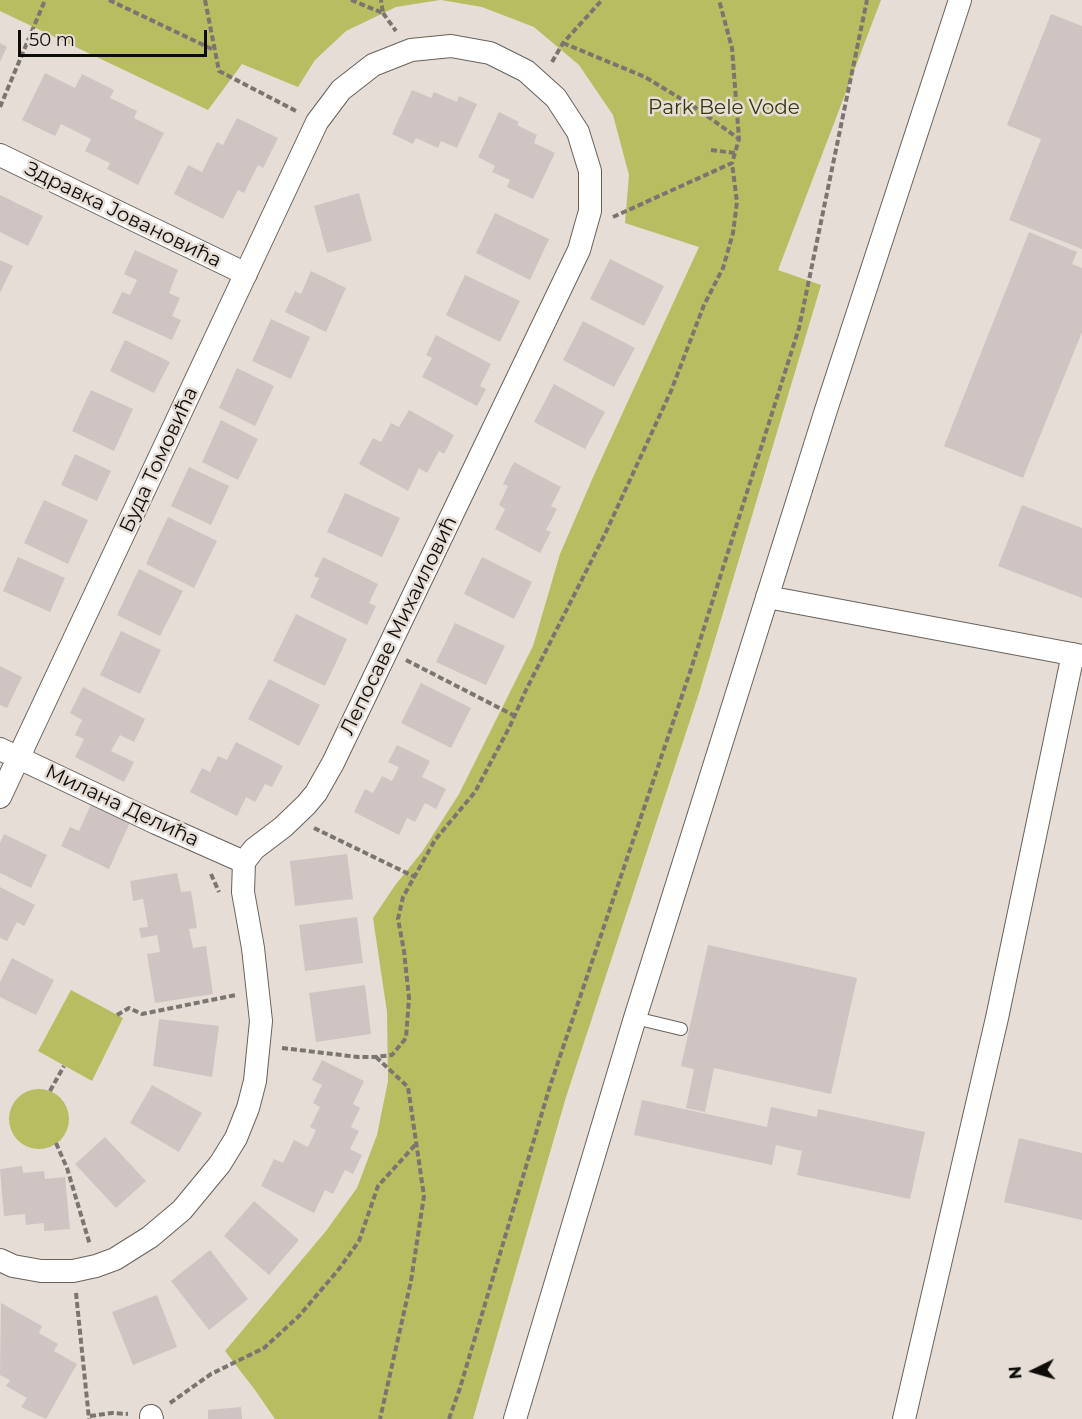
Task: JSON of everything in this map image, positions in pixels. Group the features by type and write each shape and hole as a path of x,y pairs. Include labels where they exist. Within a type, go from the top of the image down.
{"street":[{"path":"515,1419 635,1018 767,597 960,0"},
{"name":"Лепосаве Михаиловић","path":"244,862 254,849 297,815 316,793 333,763 579,250 590,211 590,171 578,132 556,98 540,83 526,71 490,53 451,46 411,50 373,65 341,90 317,122"},
{"name":"Буда Томовића","path":"0,797 9,753 246,274 317,122"},
{"name":"Здравка Јовановића","path":"0,155 246,274"},
{"path":"767,597 1077,655 997,1018 904,1419"},
{"name":"Милана Делића","path":"9,753 244,862"},
{"path":"0,1260 13,1266 41,1271 73,1271 115,1259 150,1237 182,1210 220,1164 236,1138 248,1108 258,1061 261,1022 253,948 243,892 244,862"}],"lane":[{"path":"635,1018 681,1029"}],"path":[{"path":"0,107 45,0"},
{"path":"110,0 215,51"},
{"path":"205,0 219,71 317,122"},
{"path":"351,0 382,13 381,0"},
{"path":"540,83 563,43 602,0"},
{"path":"272,1047 375,1057 392,1055 406,1038 410,998 398,919 403,897 435,840 475,792 515,716 605,534 671,391 704,304 723,268 734,233 736,202 732,163 739,138 732,48 719,0"},
{"path":"448,1419 460,1388 550,1086 690,672 799,328 867,0"},
{"path":"563,43 645,77 693,106 739,138"},
{"path":"711,150 735,153"},
{"path":"584,233 603,221 732,163"},
{"path":"386,651 515,716"},
{"path":"313,827 415,877"},
{"path":"210,871 221,897"},
{"path":"236,984 238,1002"},
{"path":"117,1015 129,1008 142,1014 237,994"},
{"path":"375,1057 408,1087 424,1196 411,1281 380,1419"},
{"path":"50,1091 64,1066"},
{"path":"56,1143 67,1168 91,1247"},
{"path":"73,1271 89,1418 112,1413 151,1418 211,1374 264,1348 299,1317 359,1241 378,1186 416,1144"}],"green space":[{"path":"0,0 440,0 396,7 346,31 315,60 298,87 242,64 208,110 0,11"},
{"name":"Park Bele Vode","path":"441,0 881,0 778,270 821,285 699,693 566,1097 473,1419 275,1419 225,1351 326,1231 357,1188 377,1135 388,1081 387,1012 373,918 396,884 422,852 459,794 533,646 560,554 699,247 625,223 629,175 613,115 579,65 534,27 482,7"},
{"path":"71,990 123,1018 92,1081 38,1051"},
{"path":"39,1089 60,1098 69,1119 60,1140 39,1149 18,1140 9,1119 18,1098"}],"building":[{"path":"1051,14 1082,26 1082,249 1009,220 1041,139 1007,125"},
{"path":"0,43 7,47 0,62"},
{"path":"45,73 75,88 82,74 114,90 110,98 137,111 134,118 164,133 138,185 107,169 110,163 85,151 91,139 61,124 55,136 22,120"},
{"path":"412,90 431,98 434,92 457,102 459,96 477,104 457,148 441,141 438,148 416,138 413,144 392,134"},
{"path":"499,112 519,122 517,125 537,135 534,143 555,153 533,199 507,187 510,180 492,172 495,166 478,157"},
{"path":"237,118 278,138 263,168 258,165 244,193 238,190 223,219 174,194 188,165 202,172 217,142 223,145"},
{"path":"359,193 372,241 327,253 314,206"},
{"path":"0,195 43,216 28,246 0,232"},
{"path":"495,213 549,239 530,280 476,253"},
{"path":"1029,232 1077,252 1072,264 1082,268 1082,332 1023,478 944,446"},
{"path":"135,250 178,270 169,293 180,298 172,316 181,320 172,340 112,313 122,292 130,295 137,280 124,274"},
{"path":"610,259 664,286 644,326 590,299"},
{"path":"0,260 13,266 0,293"},
{"path":"311,271 346,288 326,332 285,312 295,291 301,294"},
{"path":"465,275 520,301 500,342 446,315"},
{"path":"271,319 310,337 291,379 252,361"},
{"path":"583,321 635,348 614,387 563,360"},
{"path":"436,335 491,364 480,386 486,389 477,406 422,377 432,358 426,355"},
{"path":"125,340 170,362 154,393 110,371"},
{"path":"237,368 274,386 255,426 219,408"},
{"path":"554,384 605,412 585,449 534,422"},
{"path":"91,390 133,409 114,451 72,431"},
{"path":"409,410 454,435 444,454 439,451 427,473 419,468 408,491 359,464 373,438 381,442 391,423 399,427"},
{"path":"221,420 258,439 238,480 202,462"},
{"path":"75,454 111,471 97,501 61,485"},
{"path":"514,462 561,487 551,506 557,509 546,530 551,532 540,553 495,529 505,509 499,505 508,486 503,484"},
{"path":"189,467 229,486 211,525 171,506"},
{"path":"345,493 400,518 382,557 327,532"},
{"path":"44,500 88,520 68,564 24,543"},
{"path":"1022,505 1082,528 1082,598 998,566"},
{"path":"168,517 217,541 194,588 146,564"},
{"path":"18,557 65,578 50,612 3,591"},
{"path":"323,557 378,584 369,603 376,606 367,625 310,597 319,578 314,576"},
{"path":"482,557 532,582 514,619 464,594"},
{"path":"139,569 183,591 160,636 117,615"},
{"path":"296,614 347,639 325,686 273,661"},
{"path":"455,623 505,646 486,685 436,662"},
{"path":"121,631 161,650 140,694 100,675"},
{"path":"0,666 22,677 7,708 0,705"},
{"path":"269,679 320,705 299,746 248,719"},
{"path":"421,683 471,708 451,748 401,723"},
{"path":"83,687 145,719 134,742 120,735 111,751 134,762 124,782 75,757 84,739 75,735 82,720 70,713"},
{"path":"236,742 283,766 272,787 265,784 255,802 246,797 237,816 190,792 202,768 210,772 218,756 227,760"},
{"path":"397,745 430,761 422,777 446,789 436,809 425,803 415,822 407,818 399,835 354,812 365,789 373,793 382,776 392,781 399,767 388,762"},
{"path":"91,804 130,822 109,869 61,846 70,827 79,831"},
{"path":"4,834 47,855 31,888 0,873 0,843"},
{"path":"347,854 353,899 295,906 290,861"},
{"path":"177,873 181,892 191,891 197,928 189,929 193,948 206,946 213,994 155,1003 147,954 160,952 157,935 141,938 139,928 148,927 143,899 133,901 130,881"},
{"path":"0,887 35,905 24,926 17,922 7,941 0,938"},
{"path":"357,917 363,963 305,971 299,925"},
{"path":"708,945 857,978 831,1094 714,1068 705,1112 686,1108 694,1069 681,1066"},
{"path":"12,958 54,980 36,1015 0,997 0,982"},
{"path":"365,985 371,1034 316,1042 309,993"},
{"path":"159,1019 219,1026 212,1077 153,1066"},
{"path":"322,1060 364,1081 353,1104 360,1108 351,1127 359,1131 350,1149 362,1155 353,1174 345,1170 333,1194 325,1190 314,1213 261,1186 274,1159 283,1163 294,1140 308,1147 316,1130 310,1127 320,1107 313,1103 322,1085 312,1080"},
{"path":"152,1085 202,1113 179,1152 130,1123"},
{"path":"642,1100 767,1127 771,1107 817,1117 818,1109 925,1132 910,1199 797,1175 802,1151 776,1145 772,1165 634,1135"},
{"path":"105,1137 146,1181 116,1208 75,1164"},
{"path":"1019,1138 1082,1153 1082,1220 1004,1202"},
{"path":"22,1166 23,1173 44,1171 45,1179 65,1177 70,1229 44,1231 44,1223 26,1225 25,1214 4,1216 0,1169"},
{"path":"254,1201 299,1240 269,1275 224,1236"},
{"path":"210,1250 248,1299 209,1330 171,1281"},
{"path":"157,1295 177,1347 133,1365 112,1312"},
{"path":"1,1303 42,1326 39,1333 58,1344 54,1351 77,1364 46,1419 21,1407 27,1398 6,1386 10,1380 0,1375"},
{"path":"241,1407 242,1419 208,1419 208,1410"}]}
